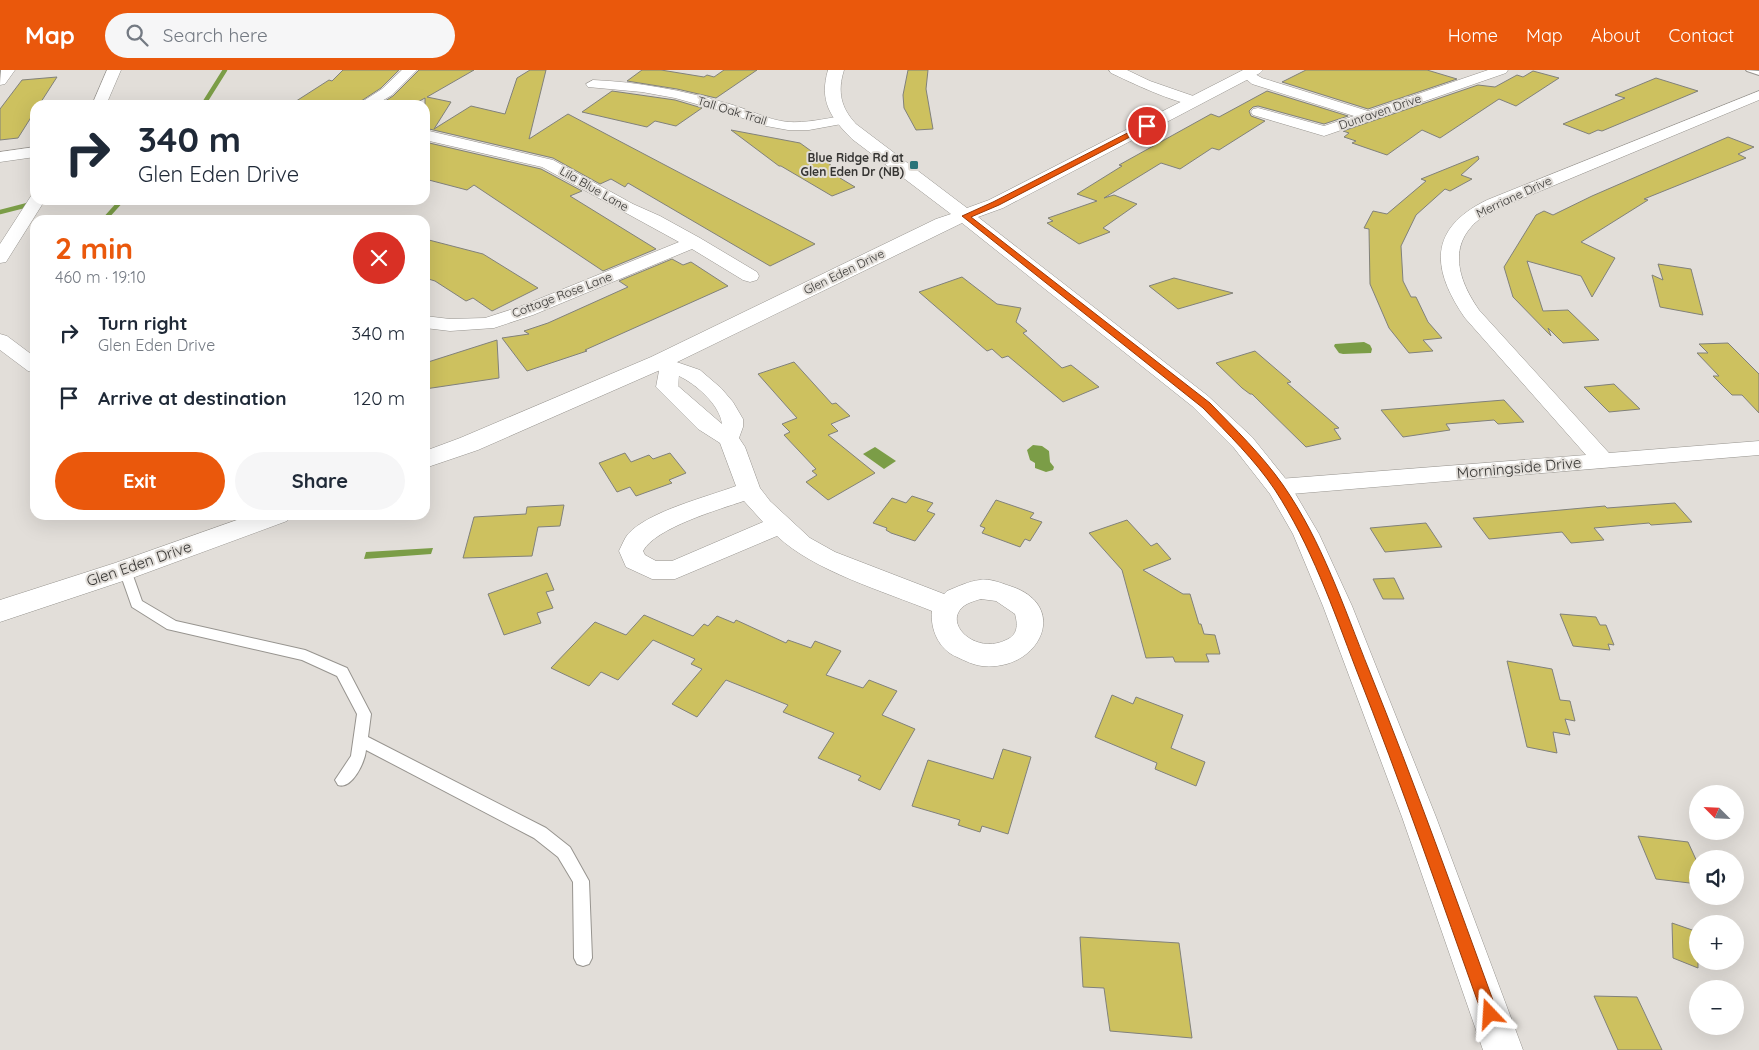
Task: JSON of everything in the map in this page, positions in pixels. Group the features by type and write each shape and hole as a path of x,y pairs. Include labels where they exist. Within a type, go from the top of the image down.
{"main road":[{"path":"836,70 832,81 831,94 842,120 858,135 966,216 1206,406 1242,442 1279,487 1307,534 1335,599 1386,728 1503,1050"},
{"name":"Glen Eden Drive","path":"430,458 665,366 944,223 996,204 1251,72"},
{"name":"Glen Eden Drive","path":"0,611 124,570 263,520"}],"street":[{"path":"0,71 8,70"},
{"path":"0,81 8,70"},
{"path":"101,100 114,70"},
{"path":"373,100 387,92 410,70"},
{"path":"1116,70 1145,84 1194,101"},
{"path":"1450,70 1478,78"},
{"name":"Dunraven Drive","path":"1258,112 1324,131 1498,70"},
{"path":"1251,72 1258,81 1290,87 1366,116"},
{"name":"Tall Oak Trail","path":"593,84 623,85 720,105 756,119 787,126 805,126 842,120"},
{"path":"1290,87 1317,84"},
{"name":"Merriane Drive","path":"1604,461 1472,314 1459,297 1452,280 1449,264 1450,247 1463,224 1485,208 1510,196 1759,95"},
{"path":"1367,100 1391,108"},
{"name":"Lila Blue Lane","path":"430,136 547,163 627,208 654,220 694,242 750,276"},
{"path":"0,157 30,153"},
{"path":"0,258 34,205"},
{"name":"Cottage Rose Lane","path":"430,323 450,325 487,324 526,311 694,242"},
{"path":"0,340 30,363"},
{"path":"728,438 733,426 732,417 720,400 701,380 688,372 665,366 666,387 706,424 728,438 734,447 749,490 779,525 801,544 826,558 947,606"},
{"name":"Morningside Drive","path":"1279,487 1759,448"},
{"path":"749,490 663,523 646,532 636,540 631,551 635,561 652,570 675,570 779,525"}],"lane":[{"path":"1749,70 1759,73"},
{"path":"124,570 137,604 172,625 305,655 342,672 364,714 358,758 343,780"},
{"path":"361,740 540,833 564,852 581,881 583,958"}],"shaded area":[{"path":"1364,342 1370,345 1371,353 1343,354 1339,353 1334,346 1335,344"},
{"path":"1033,445 1042,446 1049,451 1050,462 1054,467 1053,470 1046,472 1035,468 1035,463 1030,460 1027,450"},
{"path":"875,447 896,461 884,469 863,454"},
{"path":"433,548 431,554 364,559 366,552"}],"building":[{"path":"343,70 399,70 381,88 363,100 298,100 329,80 332,81"},
{"path":"419,70 474,70 427,97 451,102 434,129 471,106 505,114 517,78 530,70 546,70 529,139 568,114 815,244 770,266 628,183 625,187 611,179 600,184 553,158 430,129 430,100 425,100 425,98 421,100 387,100"},
{"path":"642,70 661,70 714,77 724,70 757,70 716,98 677,89 627,81"},
{"path":"908,70 928,70 926,89 933,129 916,130 904,108 903,95"},
{"path":"1306,70 1427,70 1457,79 1368,109 1282,82"},
{"path":"1533,71 1559,78 1516,106 1499,99 1440,138 1422,130 1387,155 1352,143 1356,141 1344,137 1349,133 1343,131 1478,85 1495,87 1517,75 1523,77"},
{"path":"57,77 42,100 30,100 30,119 18,138 0,140 0,109 22,80"},
{"path":"1656,78 1698,91 1602,131 1598,130 1589,134 1563,124 1625,98 1615,95"},
{"path":"612,91 675,100 702,108 676,126 655,121 647,127 582,112"},
{"path":"1267,91 1348,116 1324,124 1258,106 1253,107 1249,111 1251,116 1265,121 1219,150 1212,148 1180,169 1161,163 1104,198 1114,195 1137,204 1103,228 1110,232 1079,244 1047,223 1053,221 1048,218 1097,201 1077,194 1122,166 1119,165 1211,114 1219,117"},
{"path":"731,130 800,143 846,176 840,178 855,187 832,196 779,166"},
{"path":"1728,137 1754,147 1738,154 1746,158 1644,199 1648,200 1581,242 1615,258 1592,297 1581,276 1527,261 1543,311 1568,310 1599,340 1563,343 1548,328 1551,336 1513,297 1504,267 1536,215 1544,211 1553,215"},
{"path":"430,143 541,169 582,191 570,196 656,249 603,271 474,185 467,190 430,180"},
{"path":"1478,156 1479,159 1461,175 1472,179 1450,191 1445,189 1416,215 1401,246 1403,281 1411,297 1416,297 1428,322 1442,338 1423,340 1433,351 1409,353 1389,328 1370,284 1369,229 1364,228 1373,211 1387,214 1426,181 1421,179"},
{"path":"430,240 483,254 538,288 492,311 473,298 466,301 430,280"},
{"path":"672,259 683,265 691,262 728,286 585,350 587,351 527,371 502,338 529,334 524,331 548,323 628,287 619,281"},
{"path":"1658,264 1691,269 1703,315 1660,307 1652,275 1663,280"},
{"path":"962,277 997,304 1021,308 1016,322 1027,331 1023,333 1062,368 1071,365 1099,387 1063,402 1008,356 1002,358 992,349 987,351 919,292"},
{"path":"1174,278 1233,293 1178,309 1149,286"},
{"path":"497,340 499,378 430,388 430,361"},
{"path":"1728,343 1759,374 1759,413 1742,395 1732,395 1713,376 1719,376 1697,353 1708,353 1699,344"},
{"path":"1255,351 1291,382 1287,383 1339,428 1334,429 1341,439 1306,447 1252,394 1242,388 1216,363"},
{"path":"794,362 832,404 836,403 850,416 831,424 838,431 828,435 875,473 828,500 806,482 817,475 812,471 816,469 784,435 790,432 782,424 797,418 758,374"},
{"path":"1614,384 1640,409 1609,412 1584,387"},
{"path":"1504,400 1524,422 1498,424 1494,420 1446,424 1450,430 1403,437 1381,410"},
{"path":"625,453 631,462 649,455 653,459 670,453 686,473 669,480 672,483 636,496 630,487 617,492 599,463"},
{"path":"912,496 933,503 927,511 935,514 915,541 891,533 886,530 887,528 873,523 892,498 906,503"},
{"path":"996,500 1034,513 1030,518 1042,522 1030,541 1025,539 1020,547 982,533 985,528 980,526"},
{"path":"1675,503 1692,522 1651,525 1649,523 1594,528 1604,540 1571,543 1562,532 1489,539 1473,518 1605,506 1607,508"},
{"path":"564,505 560,526 538,527 532,556 463,558 474,517 526,514 527,507"},
{"path":"1127,520 1151,546 1157,543 1171,559 1143,570 1183,594 1190,594 1204,634 1215,635 1220,654 1206,654 1209,662 1175,662 1173,657 1146,658 1122,570 1089,533"},
{"path":"1426,523 1442,547 1385,552 1370,528"},
{"path":"547,573 554,590 546,592 553,608 537,613 541,623 504,635 488,594"},
{"path":"1394,578 1404,599 1383,599 1373,579"},
{"path":"1560,614 1596,617 1600,625 1606,625 1614,645 1608,644 1610,650 1573,646"},
{"path":"644,615 693,636 704,624 708,626 717,616 734,623 736,620 786,643 788,640 811,648 815,641 841,651 826,675 863,688 869,680 897,691 882,715 915,729 880,790 858,780 861,776 818,758 834,733 783,712 788,705 726,680 697,717 672,704 702,669 691,664 695,659 653,640 618,680 601,672 589,686 551,668 595,622 626,635"},
{"path":"1507,661 1552,669 1560,700 1570,701 1575,721 1565,719 1570,735 1553,732 1557,753 1527,747"},
{"path":"1112,695 1133,704 1136,697 1183,715 1171,748 1205,762 1196,786 1155,769 1157,763 1095,737"},
{"path":"1003,749 1031,757 1008,834 982,826 980,832 958,825 960,820 912,806 928,760 993,779"},
{"path":"1638,836 1688,842 1692,850 1689,850 1689,883 1656,879"},
{"path":"1672,923 1689,929 1689,964 1673,958"},
{"path":"1080,937 1179,943 1192,1038 1110,1031 1104,988 1083,987"},
{"path":"1594,996 1637,997 1662,1050 1618,1050"}],"waterway":[{"path":"206,100 225,70"},
{"path":"0,212 30,204"},
{"path":"108,215 118,205"}],"place":[{"name":"Blue Ridge Rd at Glen Eden Dr (NB)","path":"914,165"}],"route":[{"path":"1147,126 996,204 966,216 987,235 1045,277 1206,406 1242,442 1279,487 1307,534 1335,599 1386,728 1490,1014"}]}
